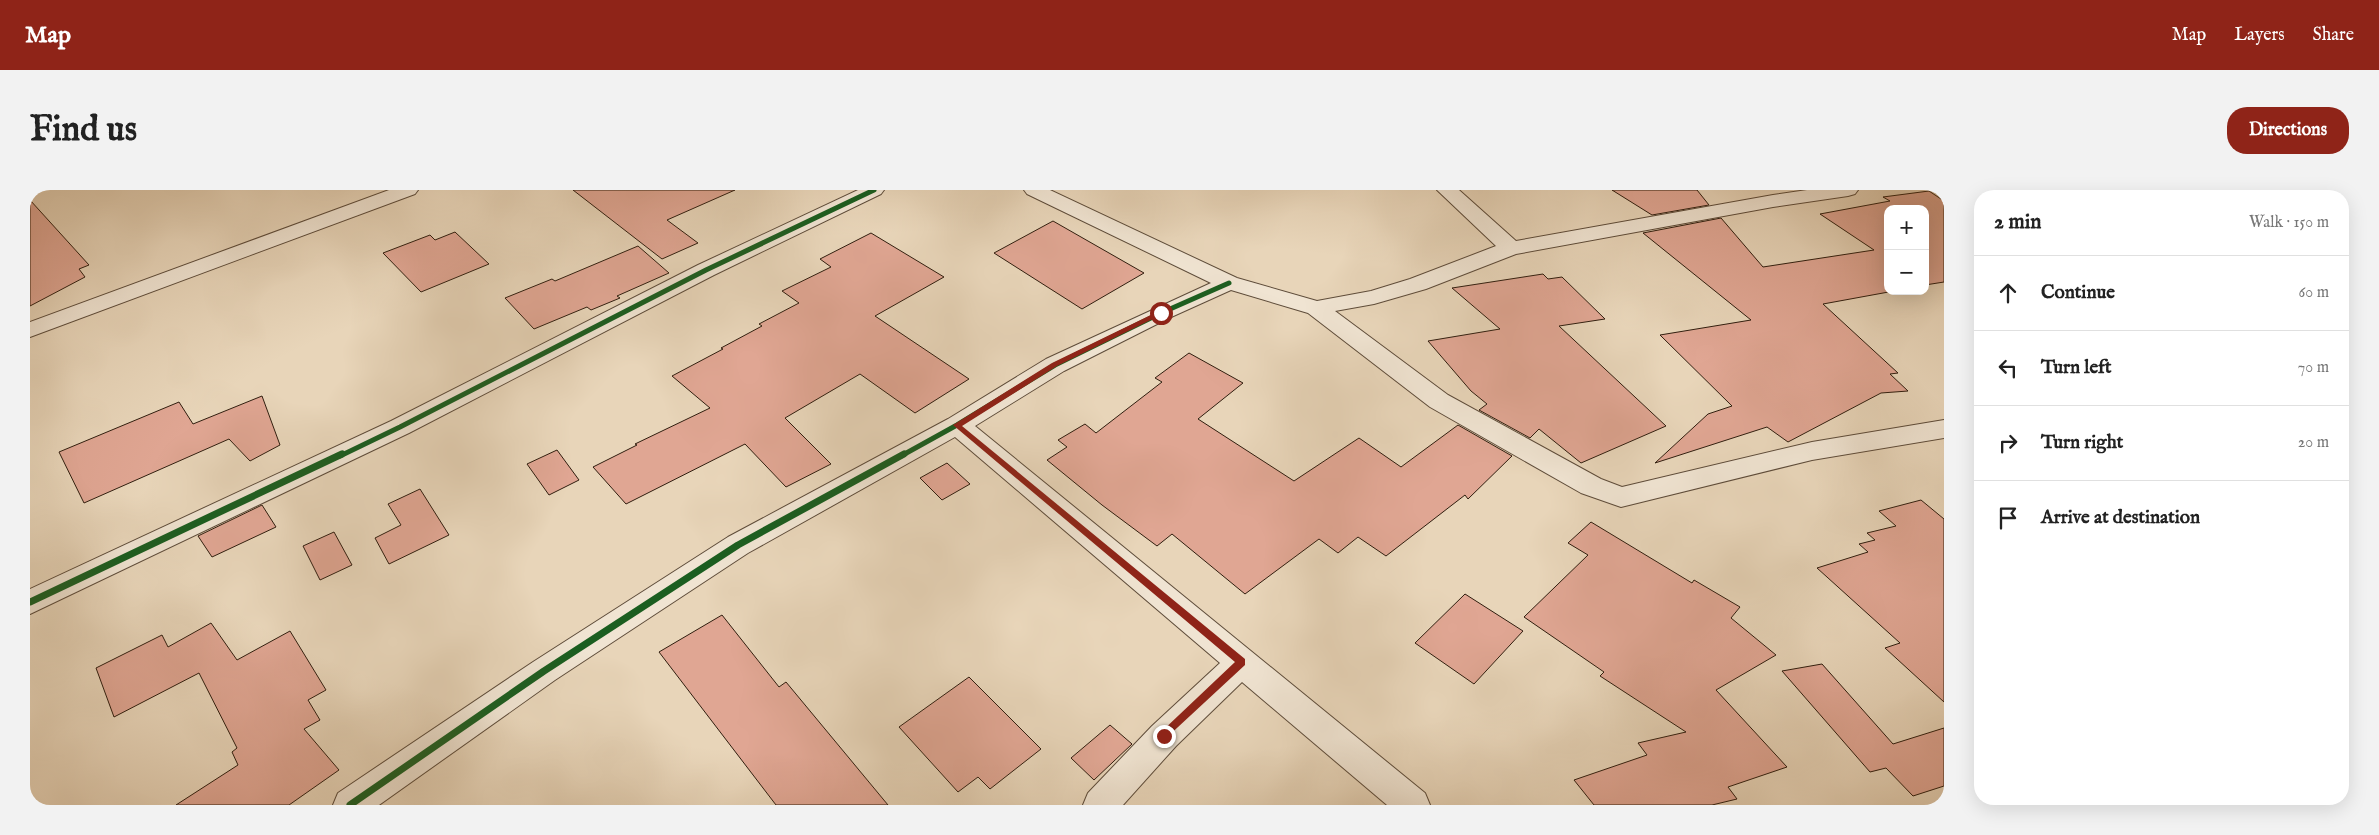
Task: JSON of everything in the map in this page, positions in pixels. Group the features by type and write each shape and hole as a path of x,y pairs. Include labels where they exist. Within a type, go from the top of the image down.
{"street":[{"path":"30,330 408,190"},
{"path":"30,602 400,427 706,270 874,190"},
{"path":"1034,190 1229,283 1316,308 1439,402 1591,486 1621,497 1812,451 1944,430"},
{"path":"1446,190 1511,248"},
{"path":"1316,308 1374,297 1418,284 1511,248 1766,195 1848,190"},
{"path":"350,805 544,671 738,545 957,425 1055,364 1161,313 1229,283"},
{"path":"957,425 1413,805"},
{"path":"1100,805 1164,736 1242,662"}],"building":[{"path":"573,190 735,190 667,220 698,243 662,259"},
{"path":"1612,190 1697,190 1709,205 1652,215"},
{"path":"1929,191 1944,201 1944,282 1929,284 1929,205 1884,205 1884,293 1823,304 1898,373 1890,374 1908,391 1881,393 1788,442 1767,427 1655,463 1708,414 1732,406 1660,335 1751,320 1643,233 1721,218 1763,267 1874,250 1820,214 1890,201 1883,197"},
{"path":"30,200 89,265 79,269 85,277 30,306"},
{"path":"1053,221 1144,273 1082,309 994,253"},
{"path":"455,232 489,264 421,292 383,253 430,235 435,240"},
{"path":"871,233 944,277 875,316 969,379 915,413 860,374 785,418 831,464 786,487 745,444 626,504 593,467 637,445 635,444 710,408 672,376 723,349 721,348 762,326 759,324 799,303 782,291 831,267 820,259"},
{"path":"638,246 669,273 617,296 620,298 591,310 587,307 534,329 505,298 552,279 555,281"},
{"path":"1543,274 1548,279 1562,277 1605,319 1559,326 1666,426 1581,463 1539,429 1530,438 1479,410 1487,404 1471,391 1428,341 1500,329 1452,288"},
{"path":"1189,353 1243,383 1198,419 1294,481 1359,438 1401,467 1458,425 1512,456 1468,499 1465,495 1386,556 1358,537 1338,553 1319,539 1245,594 1172,534 1157,546 1102,505 1047,460 1067,447 1058,440 1085,424 1096,433 1162,382 1155,378"},
{"path":"262,396 280,445 250,461 229,439 84,503 59,452 179,402 193,424"},
{"path":"557,450 579,480 549,495 527,464"},
{"path":"947,463 970,484 942,500 920,478"},
{"path":"420,489 449,535 389,564 375,538 401,525 388,504"},
{"path":"1921,500 1944,519 1944,702 1885,648 1900,643 1817,568 1868,552 1859,544 1875,540 1867,533 1896,526 1879,511"},
{"path":"262,505 276,527 212,557 198,536"},
{"path":"1591,522 1692,583 1694,580 1740,607 1731,618 1776,655 1716,690 1787,767 1728,787 1737,799 1712,805 1594,805 1574,780 1647,755 1638,743 1686,732 1600,676 1604,672 1524,617 1588,555 1568,543"},
{"path":"334,532 352,565 320,580 303,546"},
{"path":"1465,594 1523,631 1474,684 1415,643"},
{"path":"722,615 779,687 786,682 888,805 776,805 659,652"},
{"path":"211,623 237,660 290,631 326,690 308,700 320,720 304,729 339,770 289,805 176,805 238,765 232,752 237,748 199,673 114,717 96,668 162,635 168,647"},
{"path":"1822,664 1893,744 1944,728 1944,786 1913,796 1886,768 1870,772 1782,671"},
{"path":"969,677 1041,749 990,789 978,777 958,792 899,727"},
{"path":"1110,725 1132,744 1094,780 1071,758"}],"cycle path":[{"path":"30,602 400,427 706,270 874,190"},
{"path":"350,805 544,671 738,545 957,425 1055,365 1161,313 1229,283"}],"route":[{"path":"1161,313 1055,364 957,425 1242,662 1164,736"}]}
